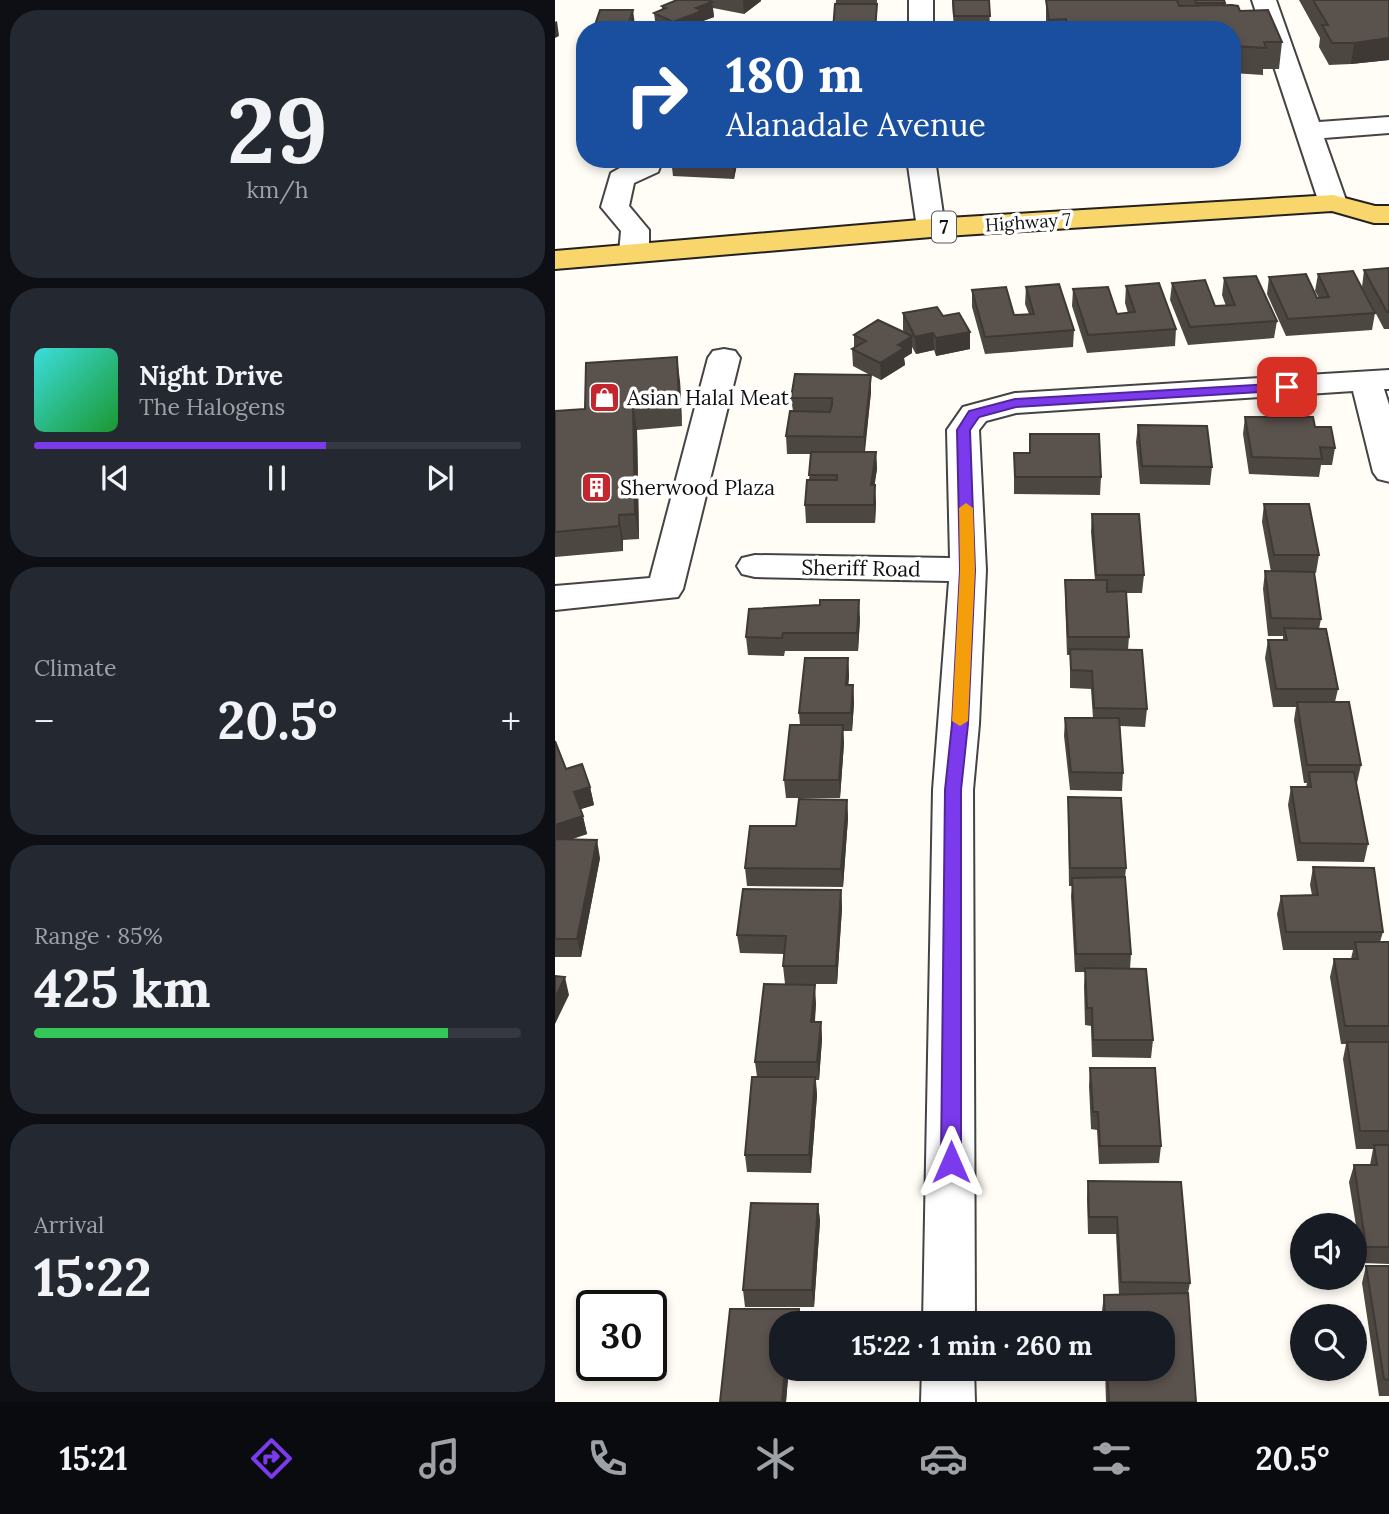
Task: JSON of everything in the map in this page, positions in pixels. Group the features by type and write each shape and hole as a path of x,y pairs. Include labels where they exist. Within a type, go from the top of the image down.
{"main road":[{"name":"Highway 7","path":"1333,203 1359,191 1389,189"},
{"name":"Highway 7","path":"555,260 931,228 1333,203 1373,215 1389,214"}],"street":[{"path":"921,0 921,21"},
{"path":"1264,0 1333,203"},
{"path":"1309,131 1389,125"},
{"path":"634,253 635,230 625,215 615,207 621,179 644,168"},
{"path":"922,168 931,228"},
{"path":"555,598 665,589 724,358"},
{"path":"949,1311 953,790 960,724 968,570 963,430 974,414 1015,403 1378,380 1389,472"},
{"name":"Sheriff Road","path":"755,566 968,570"},
{"path":"948,1381 948,1402"}],"building":[{"path":"677,0 712,2 696,8 702,11 676,21 654,13 666,8 662,6"},
{"path":"953,0 989,0 990,16 954,16"},
{"path":"1046,0 1177,0 1179,6 1232,5 1238,6 1240,11 1268,10 1282,42 1264,42 1266,48 1241,47 1241,21 1049,20"},
{"path":"1195,0 1224,0 1225,3 1196,3"},
{"path":"1313,0 1389,0 1389,38 1332,43 1322,25 1328,25"},
{"path":"835,4 877,4 876,21 834,21"},
{"path":"600,10 633,10 629,21 596,21"},
{"path":"1389,268 1389,312 1387,312 1364,270"},
{"path":"1353,271 1375,313 1288,319 1269,277 1306,274 1317,298 1329,297 1318,274"},
{"path":"1256,276 1277,321 1190,327 1172,283 1205,280 1215,306 1235,305 1224,278"},
{"path":"1159,283 1176,329 1088,335 1073,289 1108,287 1117,314 1135,312 1126,286"},
{"path":"1059,284 1074,330 985,337 972,290 1006,287 1014,315 1034,314 1026,287"},
{"path":"937,307 943,316 959,313 970,332 936,338 933,333 915,337 903,313"},
{"path":"878,320 912,336 898,345 904,348 880,363 852,349 866,341 854,335"},
{"name":"Sherwood Plaza","path":"677,357 679,402 633,405 635,514 619,515 619,526 555,532 555,411 585,409 586,363"},
{"path":"795,374 871,375 864,437 786,436 790,411 830,412 832,405 832,398 791,398"},
{"path":"1245,417 1313,417 1315,427 1331,427 1335,448 1320,447 1322,459 1252,457"},
{"path":"1138,425 1207,426 1212,467 1142,466"},
{"path":"1030,434 1099,434 1101,477 1015,477 1014,453 1030,453"},
{"path":"811,452 876,452 871,485 875,485 874,505 805,505 807,480 837,480 837,475 809,475"},
{"path":"1264,504 1309,504 1319,555 1274,555"},
{"path":"1092,514 1139,514 1144,575 1096,575"},
{"path":"1265,571 1314,572 1321,619 1271,618"},
{"path":"1065,580 1107,580 1107,592 1126,591 1129,637 1068,637"},
{"path":"820,600 859,600 857,633 783,633 782,638 746,637 749,609 820,605"},
{"path":"1284,628 1326,629 1338,689 1276,689 1268,640 1287,640"},
{"path":"1070,649 1142,650 1147,709 1094,708 1092,671 1071,670"},
{"path":"805,658 848,658 846,685 853,685 851,713 799,713"},
{"path":"1297,702 1349,702 1361,765 1307,765"},
{"path":"1065,718 1119,718 1123,773 1071,772"},
{"path":"790,725 843,725 839,780 784,780"},
{"path":"555,741 566,769 582,764 590,787 574,792 583,816 555,825"},
{"path":"1309,772 1354,772 1368,844 1300,843 1291,787 1311,787"},
{"path":"1068,797 1121,798 1126,868 1070,868"},
{"path":"799,799 847,800 841,869 745,868 750,826 796,826"},
{"path":"555,839 597,840 577,939 555,939"},
{"path":"1313,867 1374,868 1383,932 1286,932 1281,896 1318,895"},
{"path":"1125,877 1131,954 1076,954 1072,878"},
{"path":"743,889 841,890 836,966 783,966 786,936 737,935"},
{"path":"1355,942 1389,942 1389,1026 1345,1026 1334,959 1358,959"},
{"path":"1085,968 1146,969 1153,1040 1093,1040 1092,1008 1087,1008"},
{"path":"555,976 565,977 555,998"},
{"path":"764,984 815,985 811,1022 821,1022 817,1062 755,1062"},
{"path":"1347,1042 1389,1042 1389,1131 1360,1131"},
{"path":"1090,1068 1155,1068 1161,1146 1100,1146 1098,1112 1093,1112"},
{"path":"752,1077 815,1077 809,1155 745,1155"},
{"path":"1374,1145 1389,1145 1389,1247 1367,1247 1367,1213 1361,1213 1354,1165 1377,1165"},
{"path":"1088,1181 1181,1182 1190,1283 1121,1282 1117,1217 1089,1217"},
{"path":"751,1203 818,1204 812,1290 743,1290"},
{"path":"1367,1266 1389,1266 1389,1380 1384,1379"},
{"path":"1188,1293 1196,1402 1109,1402 1108,1381 1175,1381 1175,1311 1105,1311 1104,1295"},
{"path":"730,1309 799,1309 769,1311 769,1381 784,1381 782,1402 720,1402"}],"slow traffic":[{"path":"960,721 968,570 966,508"}],"place":[{"name":"Asian Halal Meat","path":"604,397"},
{"name":"Sherwood Plaza","path":"597,487"}],"route":[{"path":"951,1162 953,790 960,724 968,570 963,430 974,414 1015,403 1287,387"}]}
